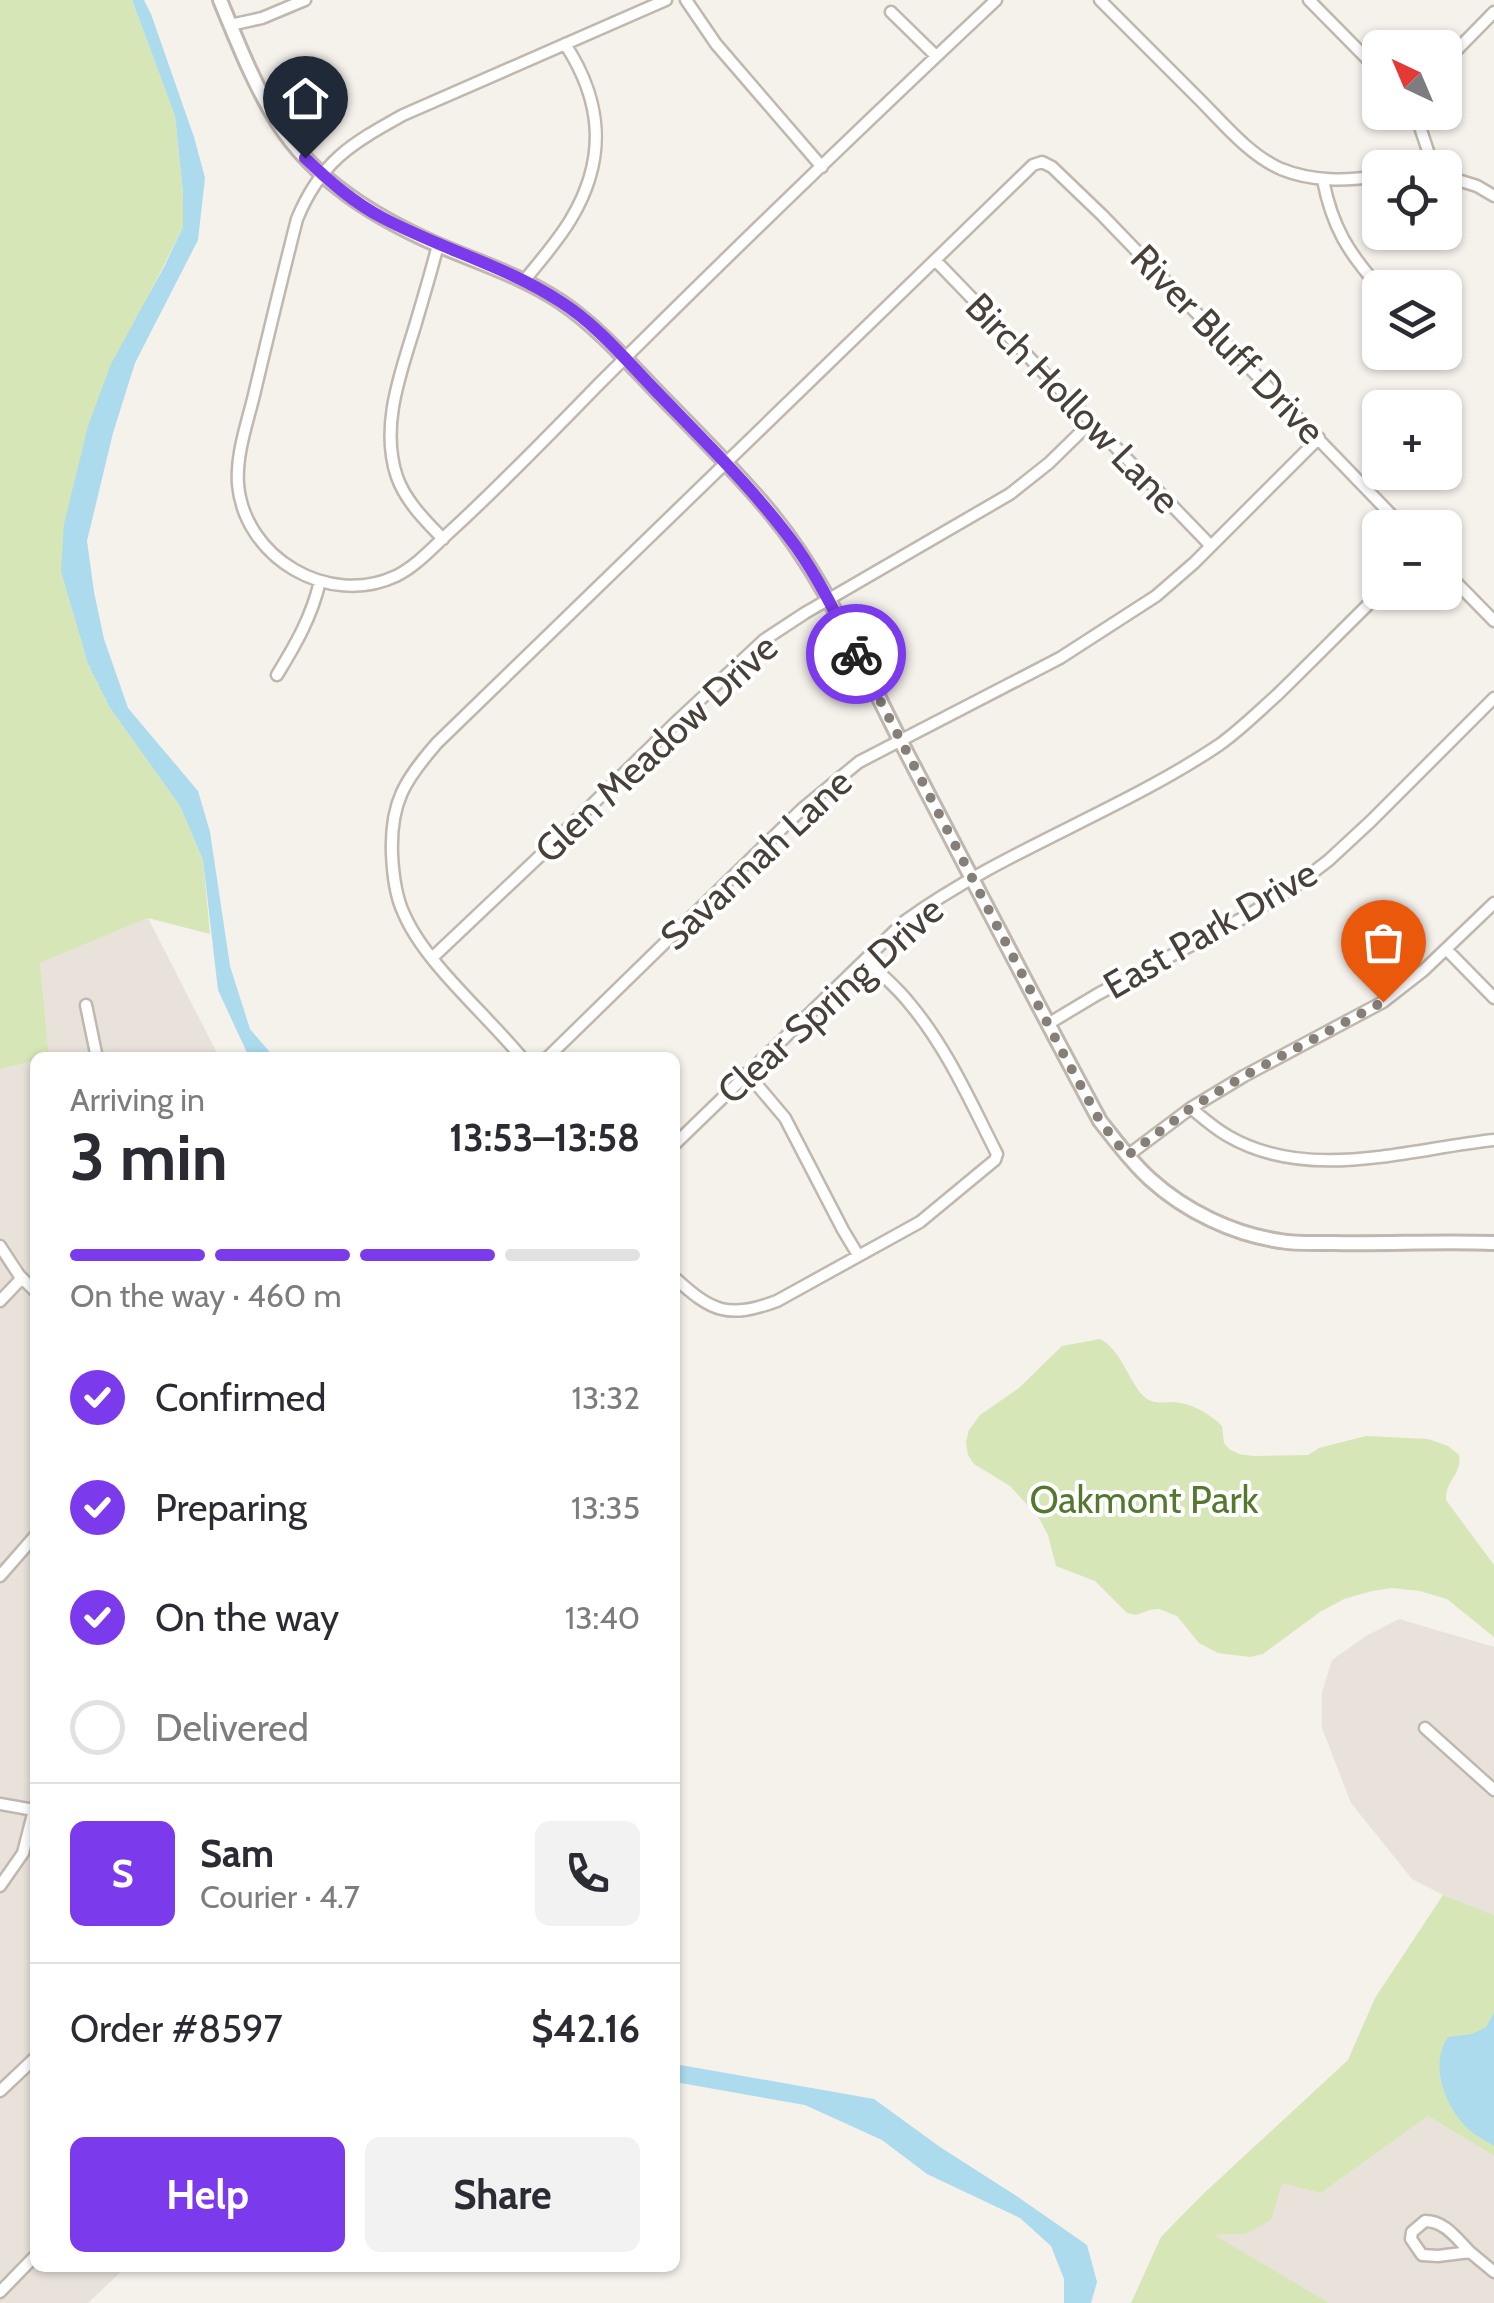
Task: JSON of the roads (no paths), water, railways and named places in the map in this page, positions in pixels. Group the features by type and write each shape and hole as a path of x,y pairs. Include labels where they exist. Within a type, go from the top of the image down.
{"street":[{"path":"220,0 267,104 305,158 321,173 361,205 438,245 492,265 562,303 625,358 770,512 828,600 1100,1121 1150,1179 1196,1212 1248,1234 1295,1242 1494,1243"},
{"path":"230,25 262,18 306,0"},
{"path":"666,0 403,115 342,152 321,173 298,219 258,370 238,466 242,505 256,534 295,572 338,585 384,580 409,568 486,498 625,358 996,0"},
{"path":"686,0 716,44 822,167"},
{"path":"1100,0 1264,160 1301,176 1322,180 1362,179"},
{"path":"1309,0 1362,54"},
{"path":"892,12 936,56"},
{"path":"1462,45 1494,12"},
{"path":"524,281 572,218 595,155 594,103 566,44"},
{"name":"River Bluff Drive","path":"936,261 1033,165 1047,164 1102,215 1387,510"},
{"path":"1322,180 1338,234 1364,270"},
{"path":"1462,181 1494,196"},
{"path":"438,245 400,376 391,423 392,458 398,479 413,506 442,539"},
{"path":"517,1052 432,958 402,910 393,878 391,836 402,788 437,743 936,261"},
{"name":"Birch Hollow Lane","path":"936,261 1211,546"},
{"name":"Glen Meadow Drive","path":"432,958 764,640 1010,494 1091,422"},
{"name":"Savannah Lane","path":"552,1052 846,771 1091,640 1156,596 1319,438"},
{"path":"278,675 313,608 320,581"},
{"path":"1462,588 1494,621"},
{"name":"Clear Spring Drive","path":"680,1139 905,921 941,895 1168,776 1221,743 1312,662 1363,610"},
{"name":"East Park Drive","path":"1048,1024 1294,887 1371,821 1494,698"},
{"path":"1127,1156 1191,1108 1244,1076 1383,1002 1494,903"},
{"path":"1446,949 1494,998"},
{"path":"680,1282 715,1308 739,1311 777,1301 920,1222 992,1163 997,1154 922,1019 866,959"},
{"path":"86,1005 96,1052"},
{"path":"747,1073 785,1118 858,1255"},
{"path":"1191,1108 1216,1129 1246,1146 1314,1160 1370,1158 1494,1140"},
{"path":"0,1246 30,1286"},
{"path":"0,1301 22,1278"},
{"path":"0,1576 30,1542"},
{"path":"1425,1728 1494,1790"},
{"path":"0,1804 30,1808"},
{"path":"0,1886 23,1853 30,1824"},
{"path":"0,2091 30,2063"},
{"path":"1470,2252 1422,2255 1411,2239 1412,2232 1425,2221 1437,2221 1494,2272"},
{"path":"0,2292 30,2261"}],"water":[{"path":"132,0 144,0 151,14 205,178 198,240 135,363 113,433 87,541 104,639 128,708 198,791 210,832 230,966 250,1029 270,1052 247,1052 218,990 203,860 180,806 110,708 88,664 61,572 64,524 88,426 111,364 183,227 175,116"},
{"path":"1494,2012 1494,2146 1458,2118 1442,2084 1440,2060 1448,2037 1472,2034 1486,2027"},
{"path":"680,2065 874,2099 1087,2245 1097,2282 1091,2303 1064,2303 1064,2279 1051,2246 1020,2218 927,2174 882,2140 805,2105 680,2083"}],"park label":[{"name":"Oakmont Park","path":"1144,1499"}]}
